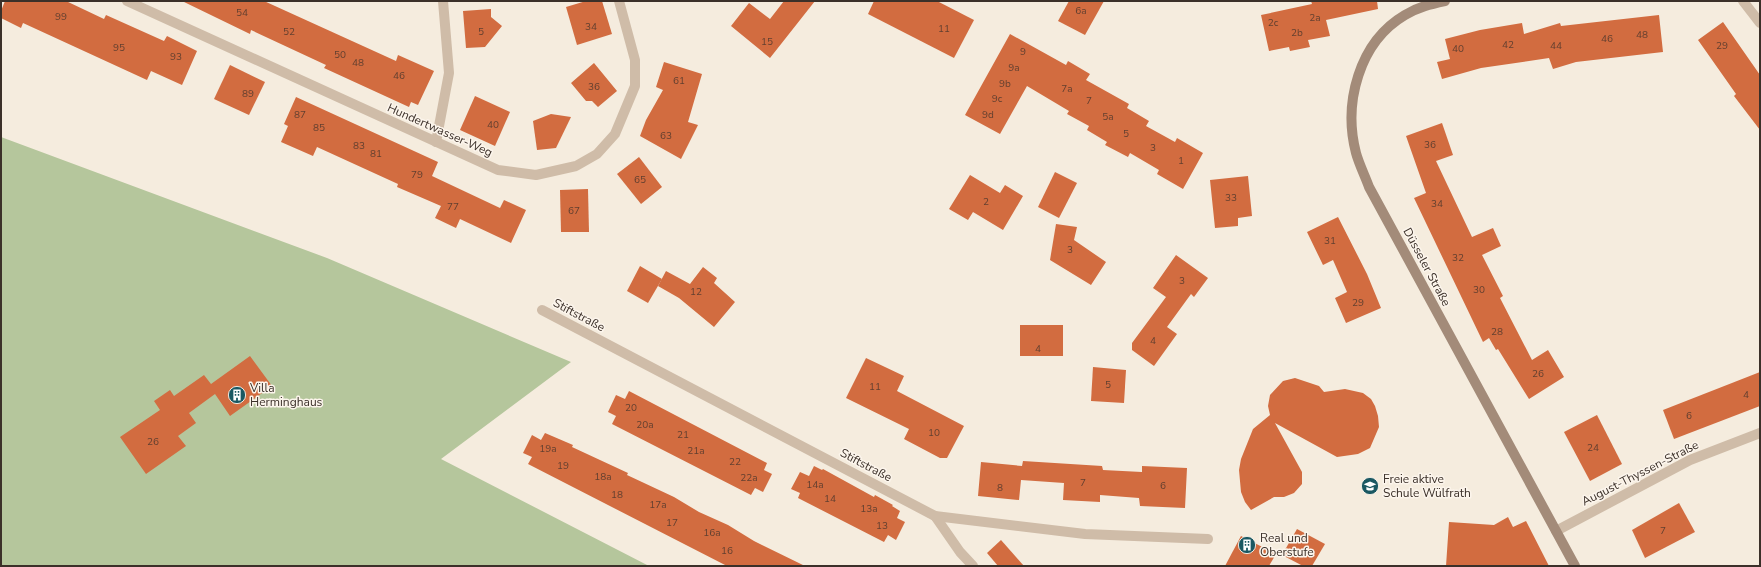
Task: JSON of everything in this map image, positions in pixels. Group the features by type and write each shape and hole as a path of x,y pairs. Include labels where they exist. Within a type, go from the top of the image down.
{"main road":[{"name":"Düsseler Straße","path":"1445,1 1424,6 1404,15 1384,32 1361,67 1353,95 1352,122 1356,153 1369,187 1575,566"}],"street":[{"name":"Hundertwasser-Weg","path":"126,1 498,170 536,175 576,166 597,154 615,134 635,86 635,60 619,1"},
{"path":"436,142 449,73 443,1"},
{"path":"1743,1 1760,23"},
{"name":"Stiftstraße","path":"542,310 935,516 1085,534 1208,539"},
{"name":"August-Thyssen-Straße","path":"1556,531 1690,460 1760,433"},
{"path":"935,516 960,552 973,566"}],"green space":[{"path":"1,137 327,258 571,362 441,459 649,566 1,566"}],"building":[{"path":"5,1 66,1 104,19 106,15 164,41 167,36 197,51 182,85 151,71 147,80 23,23 21,28 1,18 1,11"},
{"path":"182,1 264,1 396,61 398,55 434,71 418,105 411,102 409,107 324,68 326,65 251,30 250,34"},
{"path":"586,1 602,1 612,34 577,45 566,7"},
{"path":"784,1 815,1 770,58 731,26 749,3 770,19"},
{"path":"874,1 937,1 974,20 954,58 868,14"},
{"path":"1069,1 1104,1 1085,35 1058,21"},
{"path":"1311,1 1377,1 1378,9 1326,20 1330,36 1308,40 1310,47 1290,51 1289,47 1269,51 1261,15 1312,4"},
{"path":"491,9 491,17 502,26 485,47 466,48 463,11"},
{"path":"1659,15 1663,52 1576,62 1553,69 1549,58 1481,68 1442,79 1437,62 1450,59 1445,39 1480,30 1522,23 1524,34 1560,23 1561,26"},
{"path":"1723,22 1760,75 1760,130 1734,96 1736,94 1698,40"},
{"path":"1010,34 1066,65 1068,61 1090,74 1086,80 1129,104 1127,108 1149,121 1146,126 1175,142 1177,138 1203,153 1183,189 1157,174 1159,170 1130,153 1128,157 1105,145 1107,142 1087,130 1089,126 1067,114 1069,111 1027,86 1000,134 965,115"},
{"path":"664,62 702,74 688,122 698,125 681,159 640,136 646,120 663,90 656,87"},
{"path":"594,63 617,91 598,107 592,101 586,101 571,83"},
{"path":"230,65 265,82 249,115 214,99"},
{"path":"475,96 510,112 495,146 460,130"},
{"path":"296,97 438,162 432,176 500,208 504,200 526,210 511,243 460,219 456,228 435,218 441,206 397,187 398,184 317,147 313,156 281,142 288,126 284,124"},
{"path":"551,114 571,117 556,148 537,150 533,121"},
{"path":"1442,123 1453,155 1436,161 1472,237 1493,228 1501,246 1482,255 1503,296 1500,298 1532,360 1548,350 1564,377 1529,399 1498,349 1496,350 1489,338 1483,342 1414,198 1426,193 1406,136"},
{"path":"639,157 662,187 641,204 617,174"},
{"path":"1055,172 1077,183 1059,218 1038,207"},
{"path":"970,175 1000,193 1005,185 1023,196 1003,230 973,212 968,220 949,209"},
{"path":"1248,176 1252,216 1238,218 1238,226 1215,228 1210,180"},
{"path":"588,189 589,232 561,232 560,190"},
{"path":"1338,217 1367,274 1381,308 1346,323 1335,298 1347,292 1333,260 1323,265 1307,232"},
{"path":"1056,224 1077,227 1074,240 1106,262 1091,285 1050,260"},
{"path":"1176,255 1208,278 1194,297 1191,294 1167,327 1177,334 1154,366 1132,350 1132,343 1166,297 1153,288"},
{"path":"640,266 662,279 648,303 627,291"},
{"path":"703,267 717,278 714,283 735,302 714,327 679,298 658,286 666,271 690,284"},
{"path":"1020,325 1063,325 1063,356 1020,356"},
{"name":"Villa Herminghaus","path":"250,356 272,386 230,416 215,394 189,413 196,423 178,436 186,446 146,474 120,437 160,410 154,401 170,390 174,396 204,375 211,384"},
{"path":"866,358 904,376 897,391 964,426 947,458 940,458 904,439 909,429 846,398"},
{"path":"1093,367 1126,370 1124,403 1091,401"},
{"path":"1760,372 1760,406 1674,439 1663,410"},
{"path":"1295,378 1319,386 1324,392 1345,389 1363,393 1371,399 1375,406 1379,427 1370,448 1358,454 1337,457 1275,423 1302,472 1302,484 1294,493 1284,497 1274,497 1251,510 1245,502 1241,492 1239,470 1241,459 1253,429 1270,415 1268,406 1270,395 1283,381"},
{"path":"629,391 767,463 764,470 772,474 763,492 755,488 751,495 612,424 616,416 608,412 616,395 625,399"},
{"path":"1597,415 1622,464 1590,481 1564,432"},
{"path":"545,433 573,445 572,447 628,473 627,475 674,497 699,512 728,525 754,541 805,566 727,566 528,464 532,457 523,453 532,435 541,440"},
{"path":"1023,461 1102,466 1103,470 1142,472 1142,466 1187,468 1185,508 1140,506 1139,498 1100,495 1100,502 1063,500 1064,483 1021,480 1019,500 978,496 981,462 1022,466"},
{"path":"814,466 822,470 823,469 874,497 875,495 893,505 892,506 900,511 897,518 905,522 896,540 888,535 884,542 798,498 800,493 791,489 800,472 809,476"},
{"path":"1679,503 1695,532 1645,558 1632,530"},
{"path":"1508,517 1513,527 1526,521 1549,566 1446,566 1449,522 1494,525"},
{"path":"1297,529 1325,544 1312,566 1303,566 1282,555"},
{"name":"Real und Oberstufe","path":"1241,536 1276,554 1269,566 1225,566"},
{"path":"1001,540 1024,566 998,566 987,553"}],"place":[{"name":"Villa Herminghaus","path":"237,395"},
{"name":"Freie aktive Schule Wülfrath","path":"1370,486"},
{"name":"Real und Oberstufe","path":"1247,545"}]}
